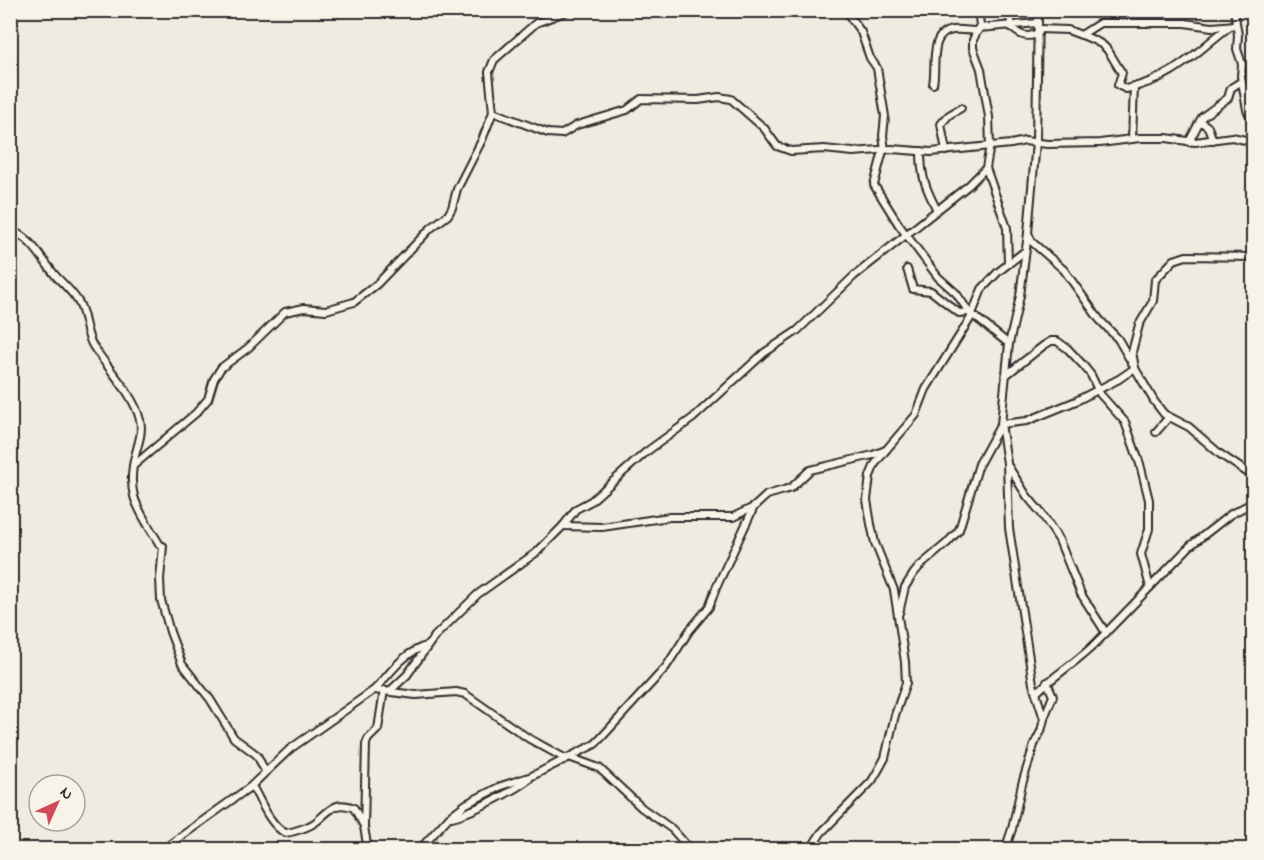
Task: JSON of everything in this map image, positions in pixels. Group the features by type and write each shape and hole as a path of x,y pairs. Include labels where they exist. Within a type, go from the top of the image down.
{"street":[{"path":"133,466 196,413 205,403 221,368 248,348 285,312 304,308 326,310 354,302 377,284 431,228 444,219 452,208 457,189 485,134 493,112 489,72 494,60 536,23 570,10"},
{"path":"845,10 861,32 869,55 877,68 885,116 884,151 874,185 938,277 956,293 971,313 1009,344"},
{"path":"978,10 978,29 973,48 981,69 986,93 990,146 986,168 1007,228 1008,264"},
{"path":"1008,10 1011,26 1027,37 1039,28"},
{"path":"1038,10 1036,142 1028,233 1022,286 1009,344 1001,424 1006,463 1009,528 1033,684 1044,719"},
{"path":"1234,10 1233,25 1238,35 1237,51 1242,64 1242,81 1247,110 1254,123"},
{"path":"1082,35 1100,23 1173,23 1207,27 1233,25"},
{"path":"933,84 936,69 934,50 946,32 954,30 1011,26 1068,30 1101,43 1112,54 1122,73 1118,86 1126,89 1160,77 1184,64 1233,25"},
{"path":"1189,142 1200,121 1228,98 1231,88 1242,81"},
{"path":"1132,139 1134,86"},
{"path":"493,112 559,135 577,125 627,110 641,99 698,100 725,97 750,114 773,141 784,150 946,151 1025,141 1045,144 1100,143 1166,138 1189,142 1232,136 1254,142"},
{"path":"946,151 941,124 949,115 961,108"},
{"path":"1200,121 1208,127 1213,140"},
{"path":"921,151 921,168 937,210"},
{"path":"368,849 364,827 366,744 378,729 388,690 407,675 428,645 446,625 478,594 525,561 563,526 576,509 591,501 646,452 693,418 764,353 797,330 854,276 969,185 986,168"},
{"path":"10,230 31,243 75,296 92,344 135,406 141,425 141,434 133,466 131,484 133,497 163,546 160,593 170,632 182,664 210,699 234,738 257,755 265,771"},
{"path":"1028,233 1032,242 1056,262 1071,279 1099,319 1118,339 1154,400 1169,417 1189,427 1220,454 1254,477"},
{"path":"810,849 821,833 872,781 885,758 895,716 905,689 906,677 894,590 875,543 867,500 870,476 886,450 916,415 926,389 962,334 982,288 1025,251"},
{"path":"1136,368 1132,352 1139,325 1153,300 1155,280 1169,265 1182,256 1254,257"},
{"path":"907,269 913,289 931,291 959,313 971,313"},
{"path":"1005,376 1042,346 1054,340 1064,345 1083,365 1098,390 1127,425 1149,500 1149,529 1141,554 1150,587"},
{"path":"1001,424 1036,418 1098,390 1136,368"},
{"path":"1156,432 1169,417"},
{"path":"898,615 905,587 914,573 959,530 980,464 1001,424"},
{"path":"563,526 602,527 669,517 733,517 754,507 767,495 791,488 810,470 886,450"},
{"path":"1006,463 1059,540 1081,594 1106,633"},
{"path":"1037,692 1082,656 1190,546 1231,514 1254,502"},
{"path":"419,849 449,817 475,799 501,786 532,776 595,744 666,667 689,631 711,603 754,507"},
{"path":"162,849 252,786 290,749 374,690 402,658 415,649 428,645"},
{"path":"1005,849 1034,745 1052,699 1047,682"},
{"path":"374,690 416,694 456,692 465,694 528,738 567,758 599,768 642,808 672,829 691,849"},
{"path":"252,786 277,827 285,833 314,823 326,811 339,805 355,809 364,827"}]}
